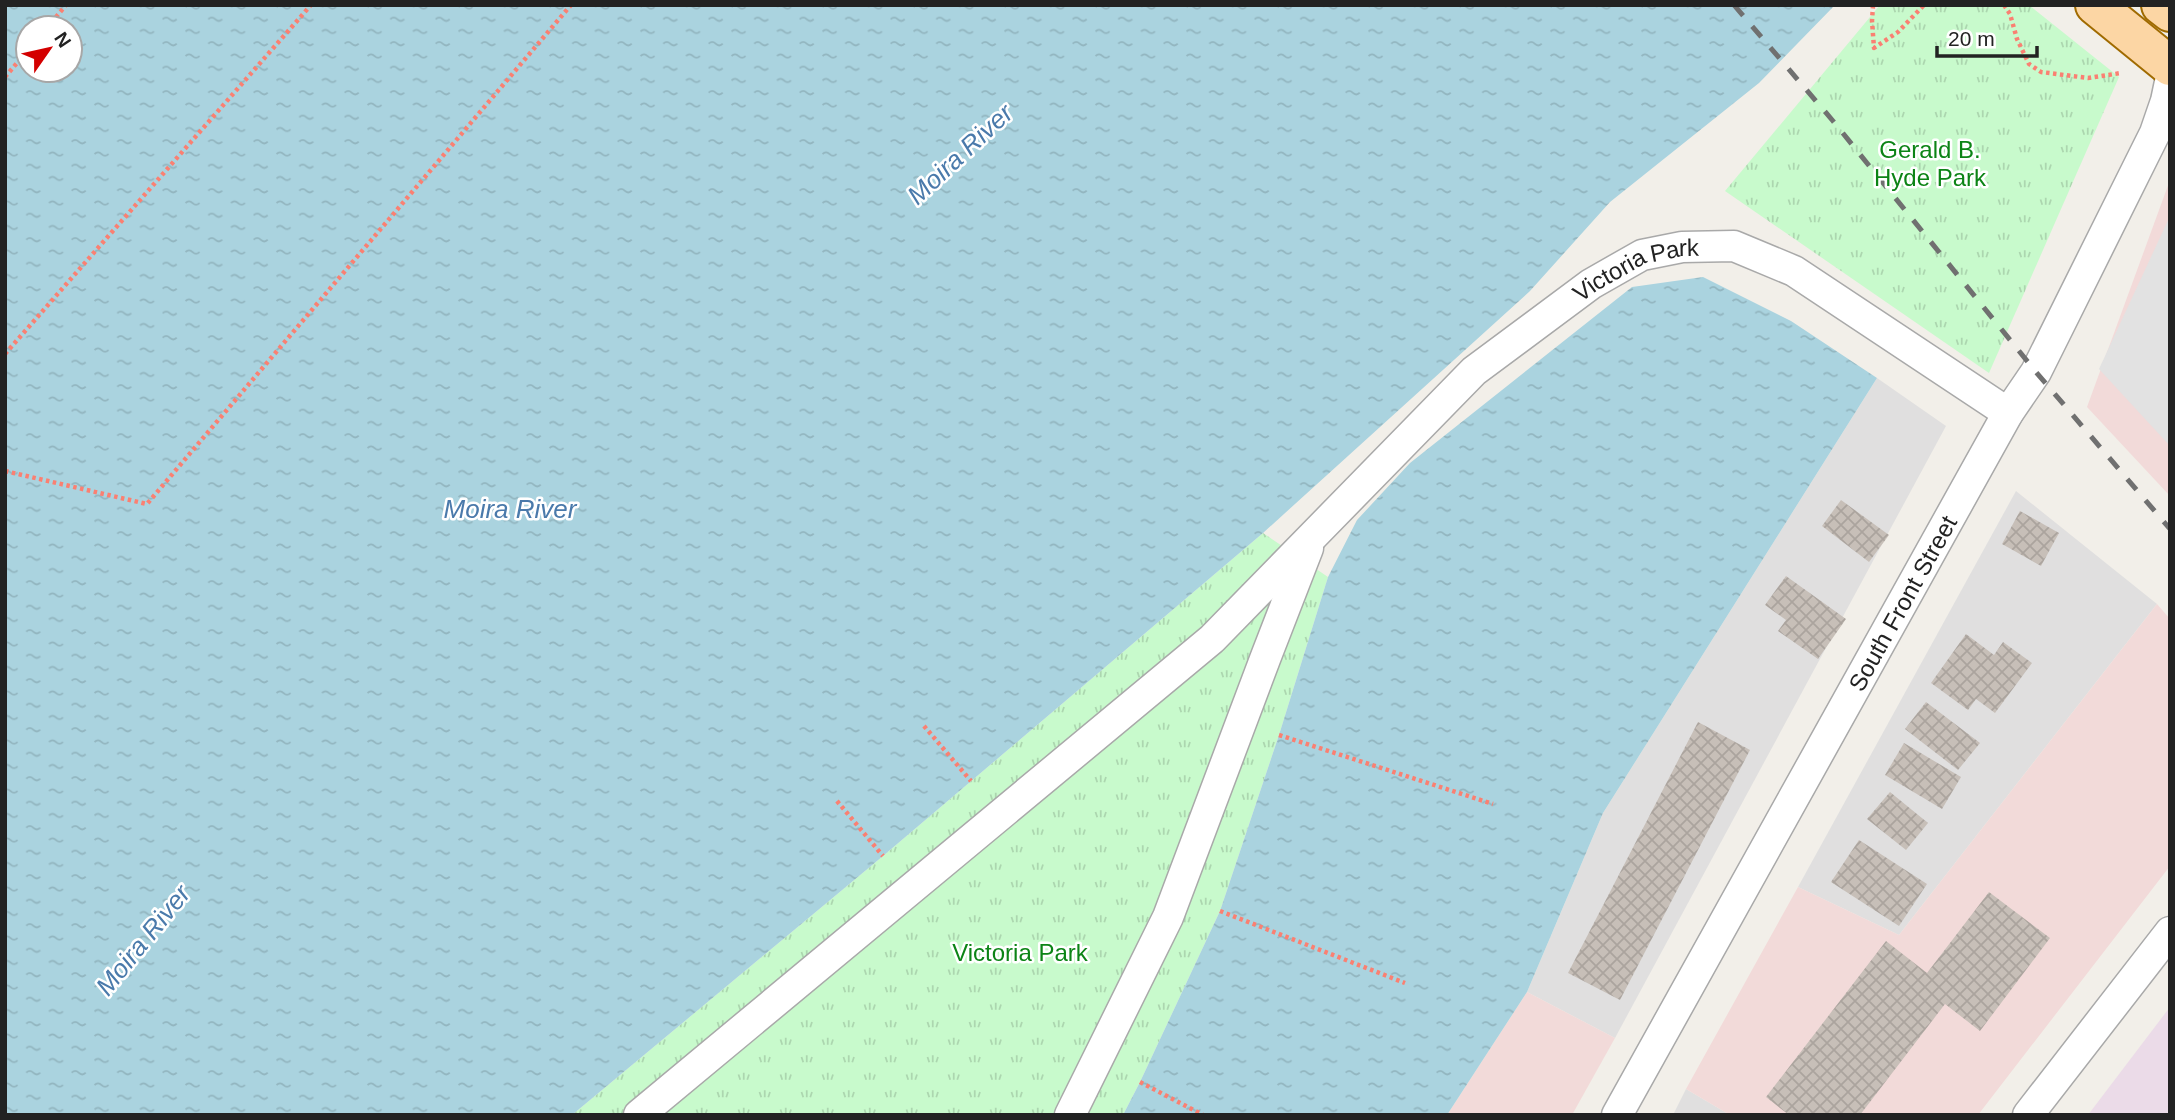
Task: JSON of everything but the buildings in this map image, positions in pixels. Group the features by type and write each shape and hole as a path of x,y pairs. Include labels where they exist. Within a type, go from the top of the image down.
{"main road":[{"path":"2095,5 2170,66"},
{"path":"2161,5 2170,12"}],"street":[{"name":"South Front Street","path":"1616,1115 2008,413 2036,372 2155,133 2170,82"},
{"name":"Victoria Park","path":"639,1115 1212,639 1474,371 1591,284 1643,255 1682,247 1734,246 1794,271 2008,413"},
{"name":"Victoria Park","path":"1070,1115 1168,917 1314,535"},
{"path":"2028,1115 2170,932"}],"path":[{"path":"5,354 310,5"},
{"path":"5,471 147,504 571,5"},
{"path":"1873,5 1874,48 1898,32 1924,5"},
{"path":"2004,5 2029,64 2041,72 2088,78 2121,74"},
{"path":"924,726 971,781"},
{"path":"1279,735 1493,804"},
{"path":"837,801 883,856"},
{"path":"1220,911 1405,983"},
{"path":"1140,1082 1203,1115"}],"shaded area":[{"path":"2170,180 2170,496 2087,407"},
{"path":"2170,216 2170,446 2099,369"},
{"path":"1877,378 1946,426 1615,1038 1527,992 1603,813"},
{"path":"2016,491 2157,604 1899,935 1798,887"},
{"path":"2157,604 2170,619 2170,866 1978,1115 1730,1115 1686,1089 1798,887 1899,935"},
{"path":"1527,992 1615,1038 1572,1115 1447,1115"},
{"path":"2170,1007 2170,1115 2088,1115"},
{"path":"1686,1089 1730,1115 1673,1115"}],"green space":[{"name":"Gerald B. Hyde Park","path":"1880,5 2029,5 2119,77 1989,373 1725,191"},
{"name":"Victoria Park","path":"1263,533 1328,577 1220,911 1123,1115 572,1115 883,856"}],"water":[{"name":"Moira River","path":"5,5 1835,5 1759,83 1610,202 1530,291 1263,533 883,856 572,1115 5,1115"},
{"path":"1703,277 1791,321 1877,378 1603,813 1527,992 1447,1115 1123,1115 1220,911 1328,577 1357,520 1410,463 1632,287"}],"railway":[{"path":"1734,5 1833,121 2036,372 2170,529"}]}
